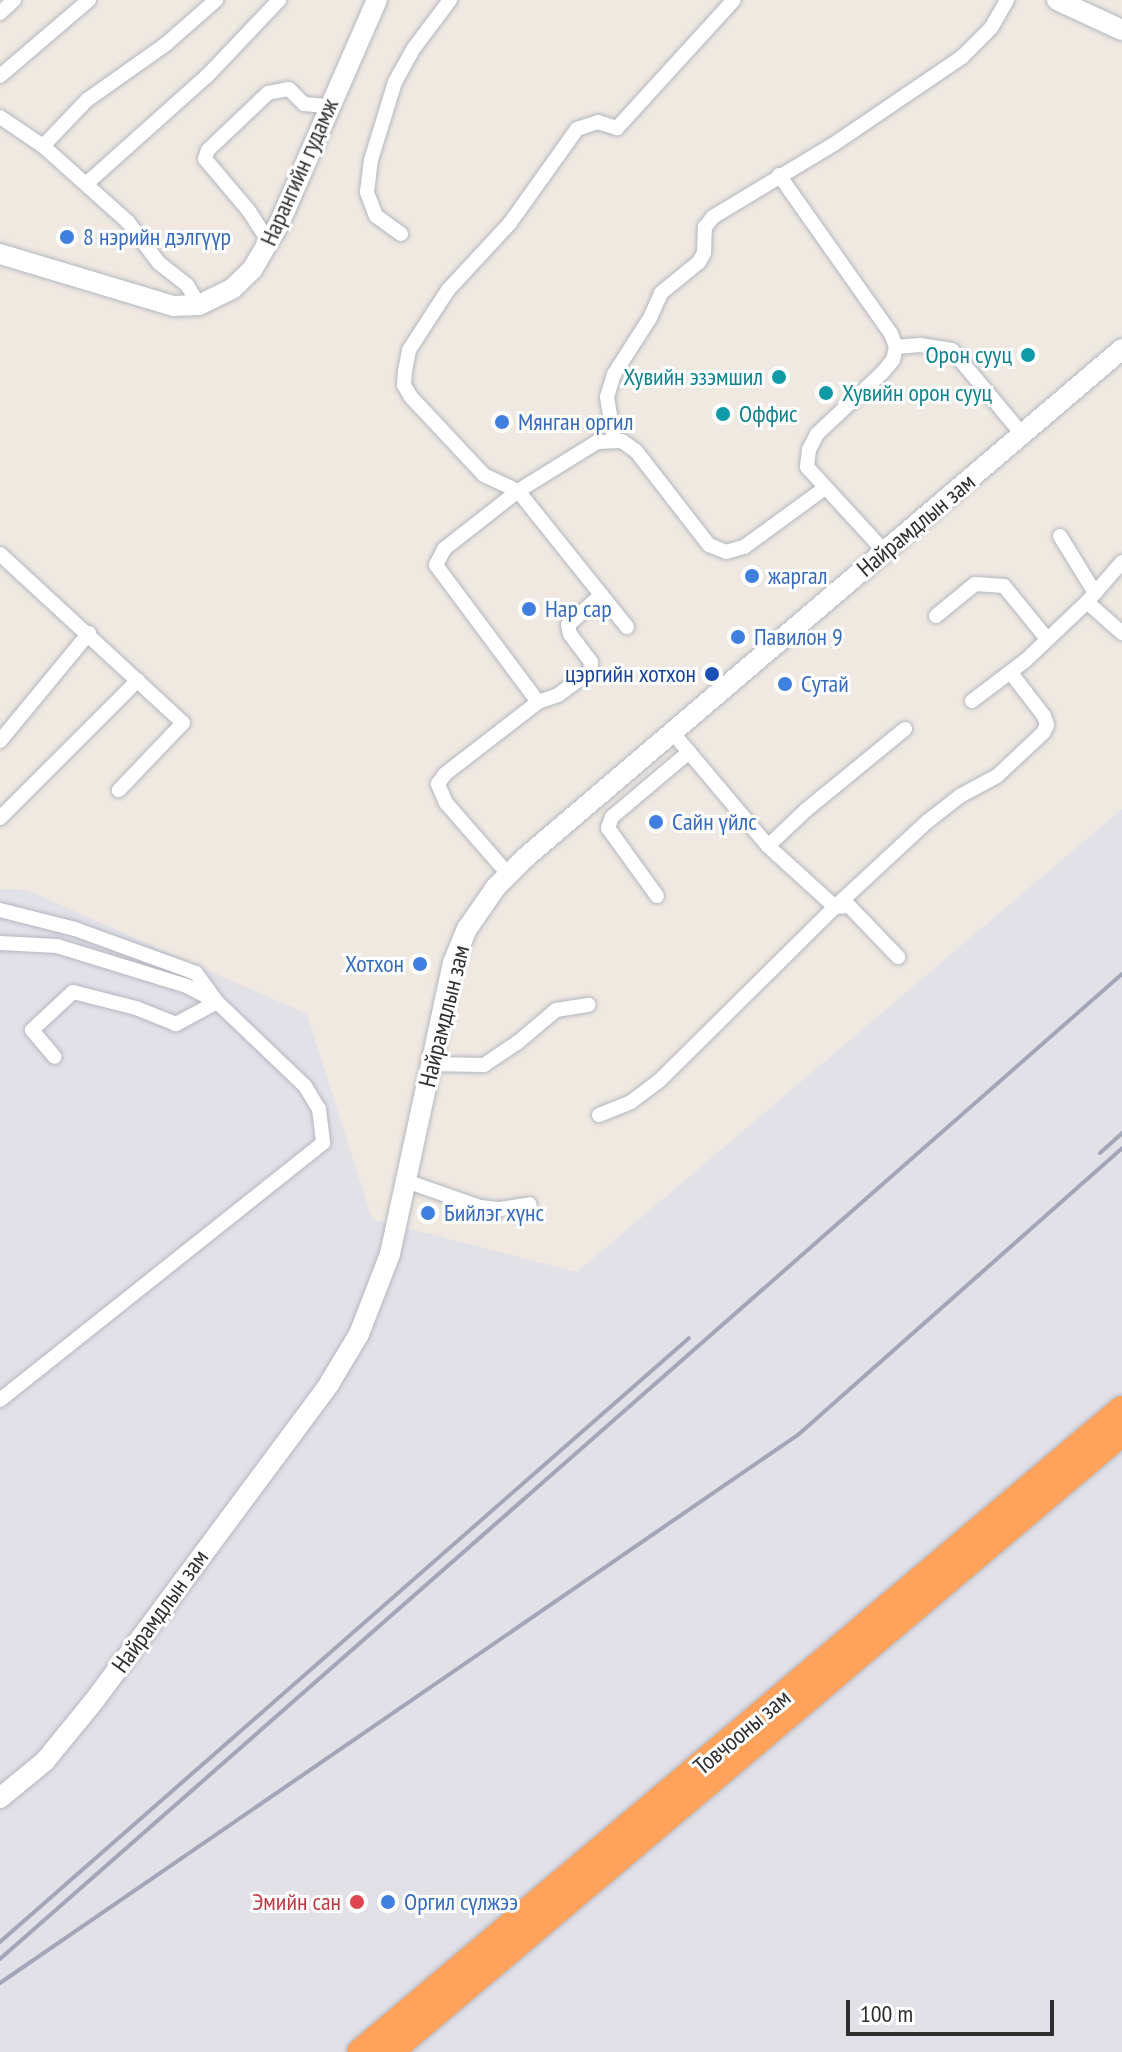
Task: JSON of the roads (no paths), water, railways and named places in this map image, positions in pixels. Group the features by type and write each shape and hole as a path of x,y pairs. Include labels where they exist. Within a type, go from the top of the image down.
{"highway":[{"name":"Товчооны зам","path":"360,2052 1122,1409"},
{"name":"Товчооны зам","path":"390,2052 1122,1433"}],"main road":[{"name":"Нарангийн гудамж","path":"199,305 220,296 242,280 269,242 327,106 377,0"},
{"path":"1057,0 1122,30"},
{"path":"0,254 153,302 185,307 199,305"},
{"name":"Найрамдлын зам","path":"0,1798 45,1761 75,1725 341,1366 379,1289 406,1181 446,987 459,946 475,916 508,874 1122,349"}],"street":[{"path":"0,13 14,0"},
{"path":"0,76 89,0"},
{"path":"43,146 87,100 166,44 216,0"},
{"path":"86,184 207,76 279,0"},
{"path":"401,234 376,216 367,192 371,160 395,82 414,48 450,0"},
{"path":"627,627 518,491 484,475 411,397 404,385 409,350 448,290 510,223 577,129 598,122 617,128 734,0"},
{"path":"614,439 609,386 650,318 661,293 699,262 704,253 705,227 713,217 834,144 962,57 991,28 1007,0"},
{"path":"269,242 249,211 205,159 208,150 268,93 289,89 304,104 327,106"},
{"path":"0,117 43,146 128,222 159,263 183,280 199,305"},
{"path":"779,175 891,334 896,347 893,360 882,373 817,434 809,450 807,467 884,551"},
{"path":"896,347 920,345 952,350 1022,434"},
{"path":"538,702 436,565 444,549 518,491 597,442 614,439 636,451 709,545 717,550 736,551 825,488"},
{"path":"1060,536 1091,597 1122,633"},
{"path":"0,554 183,723 119,790"},
{"path":"972,701 1011,673 1091,597 1122,562"},
{"path":"936,616 975,584 1004,586 1047,639"},
{"path":"508,874 446,803 438,784 445,774 538,702 558,695 591,670 591,662 570,634 568,625 601,595"},
{"path":"0,741 89,633"},
{"path":"599,1115 631,1102 660,1080 835,907 928,821 960,796 997,776 1043,733 1047,725 1044,716 1011,673"},
{"path":"0,818 138,680"},
{"path":"768,846 806,810 905,729"},
{"path":"672,732 768,846 835,907 849,906 898,957"},
{"path":"657,896 608,828 612,817 689,752"},
{"path":"0,910 75,929 196,973 217,1002 305,1086 319,1109 323,1143 0,1400"},
{"path":"0,943 71,949 187,986 217,1002"},
{"path":"55,1057 32,1030 73,992 136,1008 176,1024 217,1002"},
{"path":"431,1064 484,1065 517,1043 556,1010 589,1005"},
{"path":"406,1181 480,1207 500,1209 530,1204"}],"railway":[{"path":"0,1959 1122,974"},
{"path":"1100,1153 1122,1133"},
{"path":"0,1983 799,1434 1122,1148"},
{"path":"0,1942 689,1338"}],"place":[{"name":"8 нэрийн дэлгүүр","path":"67,237"},
{"name":"Орон сууц","path":"1028,355"},
{"name":"Хувийн эзэмшил","path":"779,377"},
{"name":"Хувийн орон сууц","path":"826,393"},
{"name":"Оффис","path":"723,414"},
{"name":"Мянган оргил","path":"502,422"},
{"name":"жаргал","path":"752,576"},
{"name":"Нар сар","path":"529,609"},
{"name":"Павилон 9","path":"738,637"},
{"name":"цэргийн хотхон","path":"712,674"},
{"name":"Сутай","path":"785,684"},
{"name":"Сайн үйлс","path":"656,822"},
{"name":"Хотхон","path":"420,964"},
{"name":"Бийлэг хүнс","path":"428,1213"},
{"name":"Эмийн сан","path":"357,1902"},
{"name":"Оргил сүлжээ","path":"388,1902"}]}
